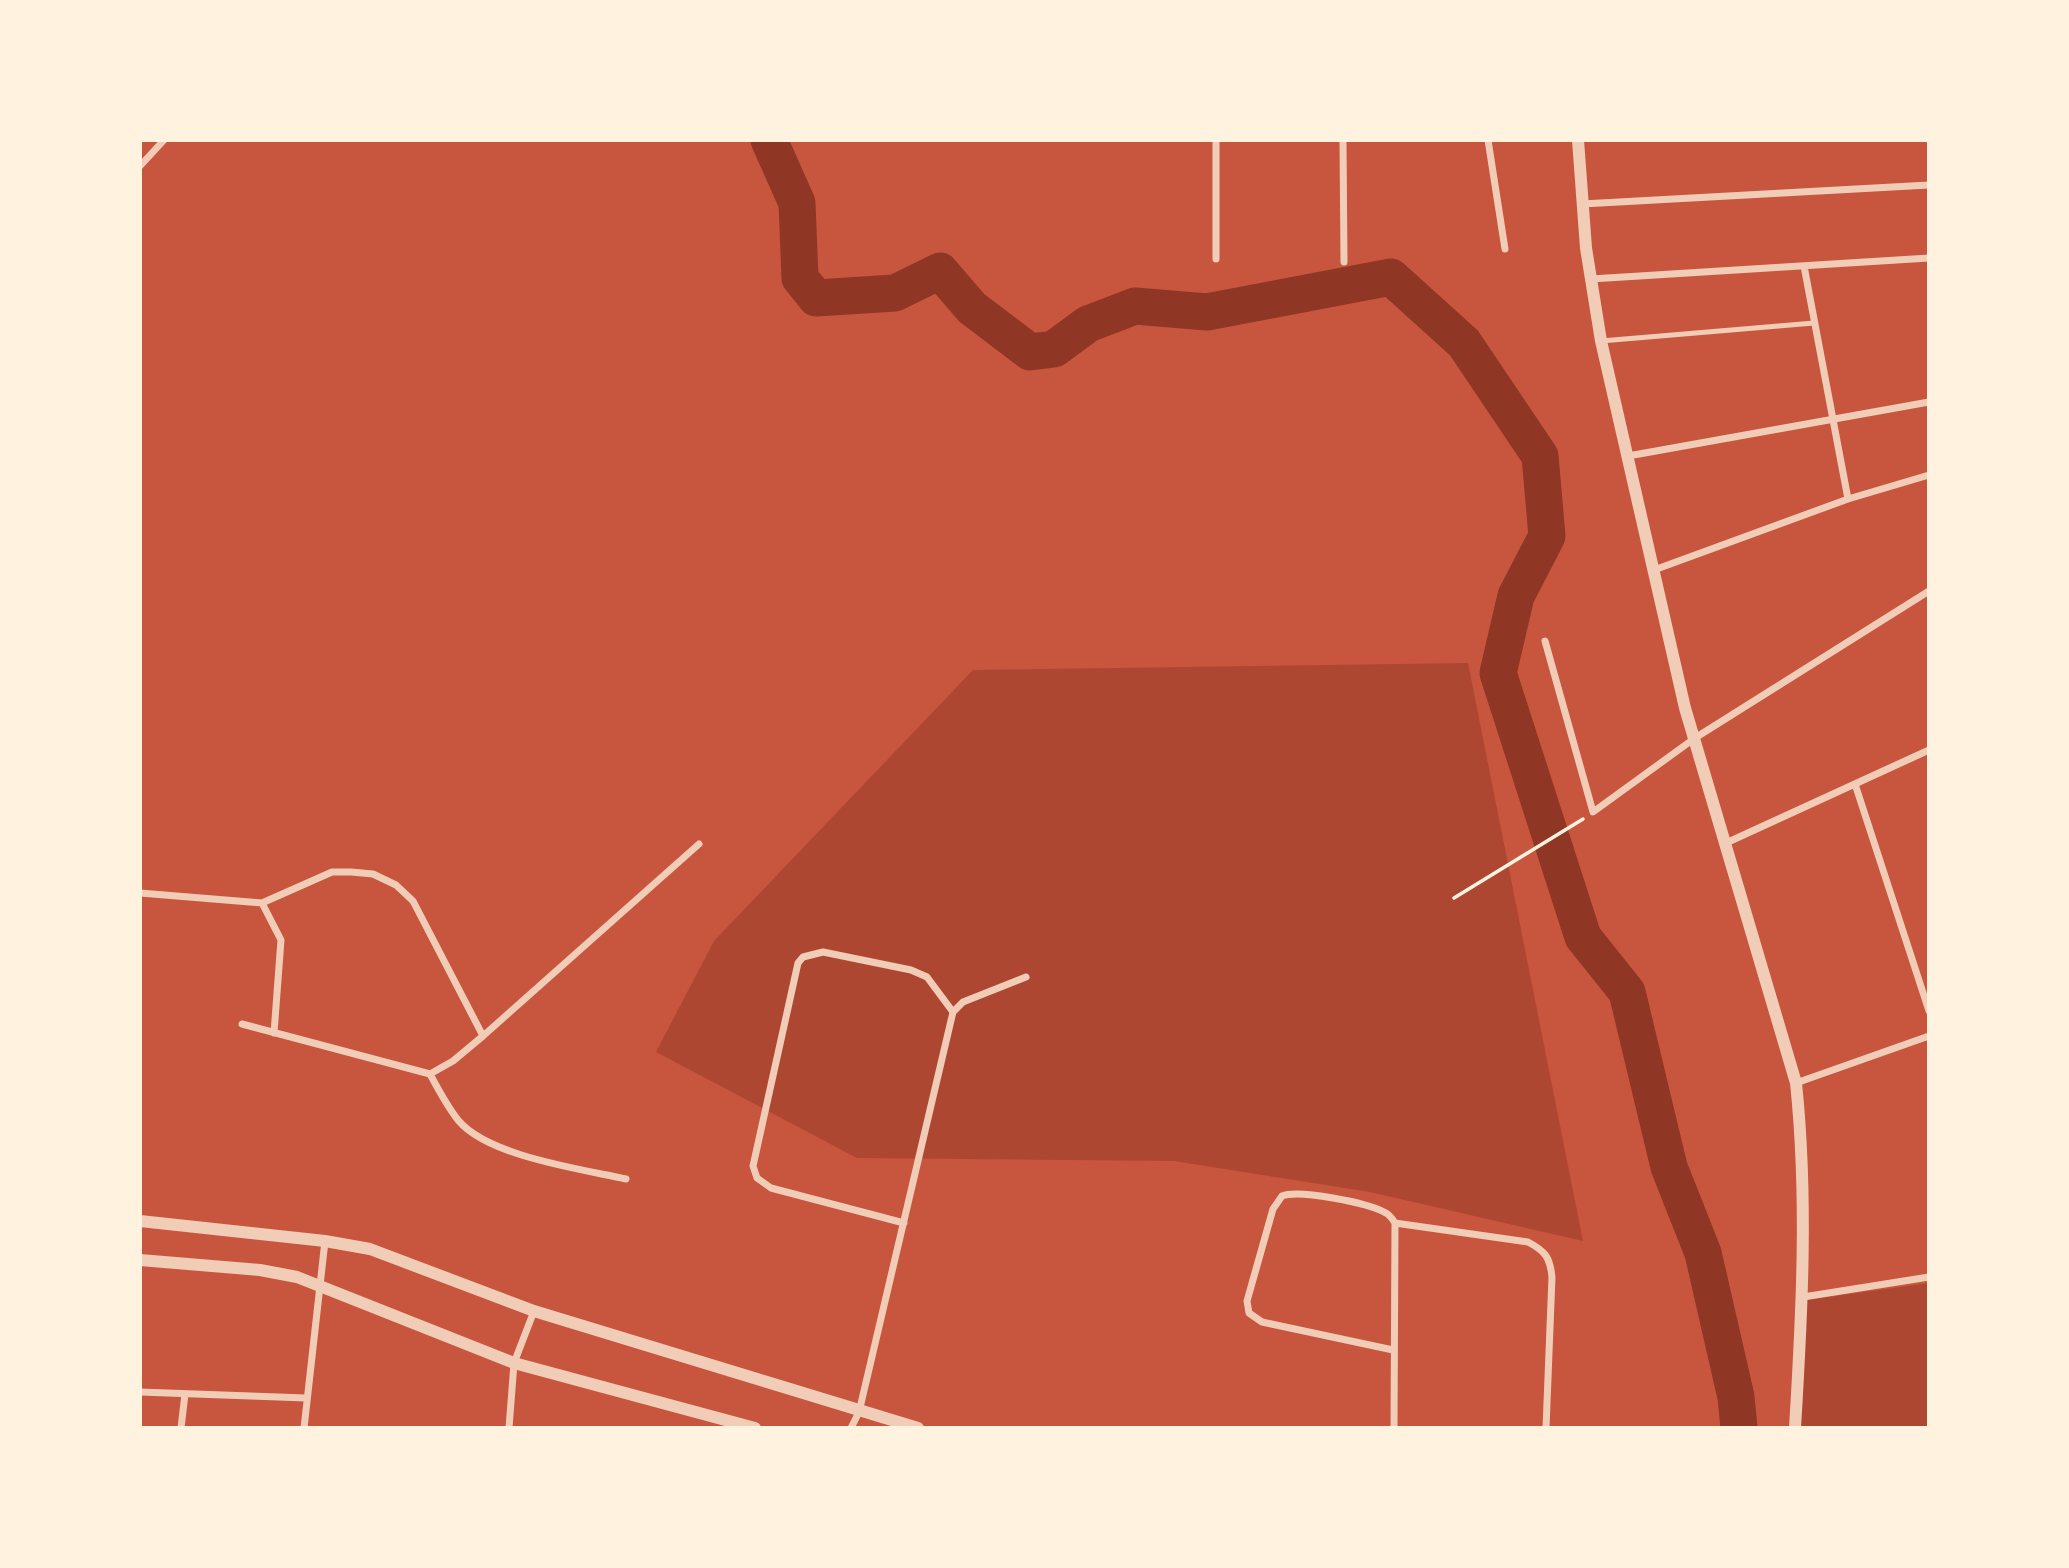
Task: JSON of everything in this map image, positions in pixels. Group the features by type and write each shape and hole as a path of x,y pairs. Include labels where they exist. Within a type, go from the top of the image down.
{"street":[{"path":"140,166 164,140"},
{"path":"1216,140 1216,259"},
{"path":"1343,140 1344,262"},
{"path":"1488,140 1505,249"},
{"path":"1578,140 1582,204 1601,341 1695,738 1796,1083 1800,1126 1802,1297 1795,1428"},
{"path":"1582,204 1929,185"},
{"path":"1591,279 1929,258"},
{"path":"1804,266 1848,499"},
{"path":"1628,456 1929,402"},
{"path":"1654,570 1848,499 1929,475"},
{"path":"1545,641 1593,812 1695,738 1929,591"},
{"path":"1726,843 1929,750"},
{"path":"1855,784 1929,1010"},
{"path":"430,1074 453,1061 483,1036 699,844"},
{"path":"140,893 262,903 332,872 373,874 396,885 413,901 483,1036"},
{"path":"262,903 281,940 274,1033"},
{"path":"904,1223 771,1188 757,1178 753,1166 798,963 803,957 823,951 911,970 927,977 953,1012"},
{"path":"851,1428 859,1412 953,1012 963,1002 1026,977"},
{"path":"242,1024 430,1074 459,1122 476,1136 520,1155 625,1179"},
{"path":"1796,1083 1929,1036"},
{"path":"1393,1350 1262,1322 1249,1313 1247,1301 1273,1209 1282,1196 1304,1194 1373,1207 1389,1215 1395,1223 1394,1428"},
{"path":"140,1220 325,1241 370,1249 534,1311 918,1428"},
{"path":"1395,1223 1528,1242 1544,1250 1550,1262 1552,1277 1546,1428"},
{"path":"304,1428 325,1241"},
{"path":"140,1260 260,1270 297,1277 514,1363 755,1428"},
{"path":"1802,1297 1929,1277"},
{"path":"509,1428 514,1363 534,1311"},
{"path":"140,1392 306,1398"},
{"path":"181,1428 185,1394"}],"lane":[{"path":"1601,341 1814,323"}],"path":[{"path":"1454,898 1581,820"}],"shaded area":[{"path":"1468,663 1583,1241 1370,1192 1174,1161 857,1158 656,1052 714,941 973,670"},
{"path":"1929,1283 1929,1428 1797,1428 1807,1300"}],"waterway":[{"path":"769,140 797,203 800,278 816,298 895,293 940,271 972,308 1030,352 1054,349 1088,324 1135,306 1207,312 1391,277 1464,343 1540,456 1547,536 1516,596 1498,673 1583,937 1627,992 1669,1167 1703,1253 1736,1397 1739,1428"}]}
